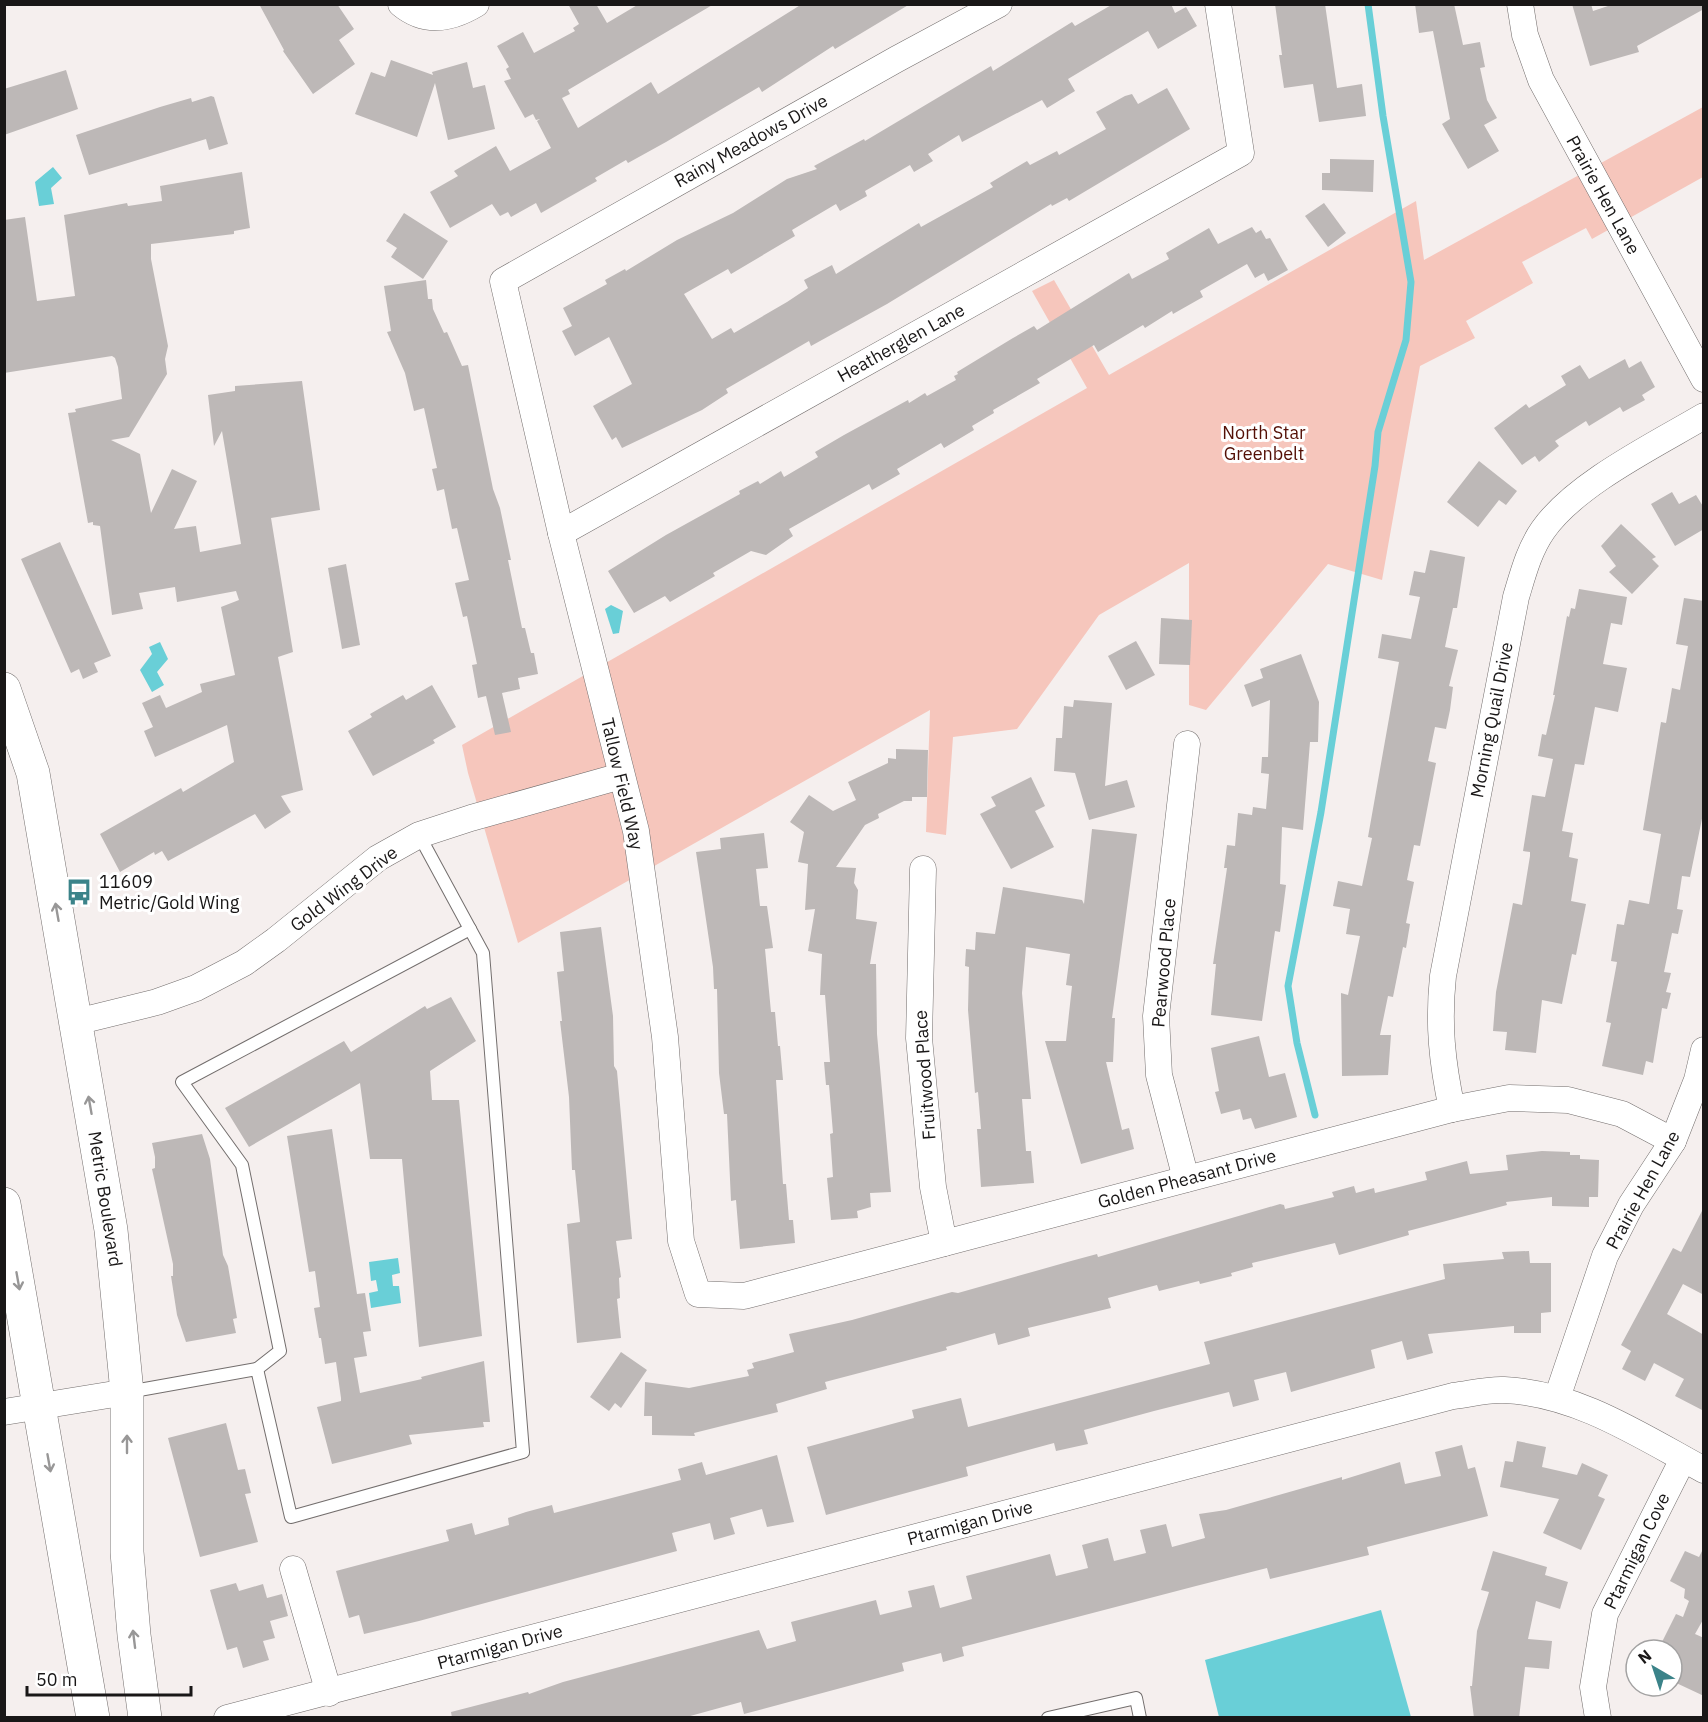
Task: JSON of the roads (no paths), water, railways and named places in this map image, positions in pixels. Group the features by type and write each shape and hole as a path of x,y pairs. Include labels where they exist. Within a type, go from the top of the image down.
{"main road":[{"name":"Metric Boulevard","path":"4,689 19,775 76,1022 111,1230 127,1392 128,1552 134,1635 145,1718"},
{"path":"4,1204 93,1718"}],"street":[{"path":"401,4 424,17 443,18 476,4"},
{"name":"Rainy Meadows Drive","path":"503,281 897,58 999,4"},
{"name":"Heatherglen Lane","path":"561,533 1241,153 1218,4"},
{"name":"Prairie Hen Lane","path":"1520,4 1525,35 1541,80 1704,379"},
{"name":"Tallow Field Way","path":"503,281 561,533 636,831 665,1037 681,1240 698,1294"},
{"name":"Morning Quail Drive","path":"1452,1109 1442,1062 1439,1015 1443,975 1516,597 1527,559 1544,529 1577,497 1612,470 1704,416"},
{"name":"Pearwood Place","path":"1186,1179 1159,1075 1156,1016 1187,744"},
{"name":"Gold Wing Drive","path":"76,1022 167,999 196,988 244,963 378,858 418,836 471,818 621,776"},
{"name":"Fruitwood Place","path":"923,869 919,1038 933,1187 944,1244"},
{"name":"Prairie Hen Lane","path":"1557,1398 1605,1256 1631,1205 1673,1141 1696,1080 1704,1050"},
{"name":"Golden Pheasant Drive","path":"698,1294 744,1296 1452,1109 1509,1098 1568,1100 1622,1114 1673,1141"},
{"name":"Ptarmigan Drive","path":"227,1718 1454,1396 1503,1390 1557,1398 1581,1406 1693,1464"},
{"path":"4,1412 127,1392"},
{"name":"Ptarmigan Cove","path":"1598,1718 1593,1687 1605,1614 1693,1464"},
{"path":"293,1569 329,1693"}],"lane":[{"path":"257,1369 291,1517 524,1452 483,953 418,836"},
{"path":"127,1392 257,1369 280,1351 242,1166 182,1082 470,928"},
{"path":"1048,1718 1136,1698 1140,1718"}],"water":[{"path":"53,167 62,178 51,188 54,204 39,206 35,182"},
{"path":"611,605 623,611 619,633 613,634 605,609"},
{"path":"160,642 168,659 157,672 164,685 152,692 140,670 152,654 149,647"},
{"path":"398,1258 400,1273 392,1275 393,1286 399,1286 401,1303 371,1308 369,1293 378,1291 376,1280 371,1281 369,1262"},
{"path":"1381,1610 1411,1717 1219,1717 1205,1660"}],"waterway":[{"path":"1315,1115 1297,1043 1288,986 1321,812 1375,466 1378,432 1406,340 1411,282 1383,116 1368,4"}],"place":[{"name":"11609 Metric/Gold Wing","path":"79,892"}],"park label":[{"name":"North Star Greenbelt","path":"1264,443"}]}
